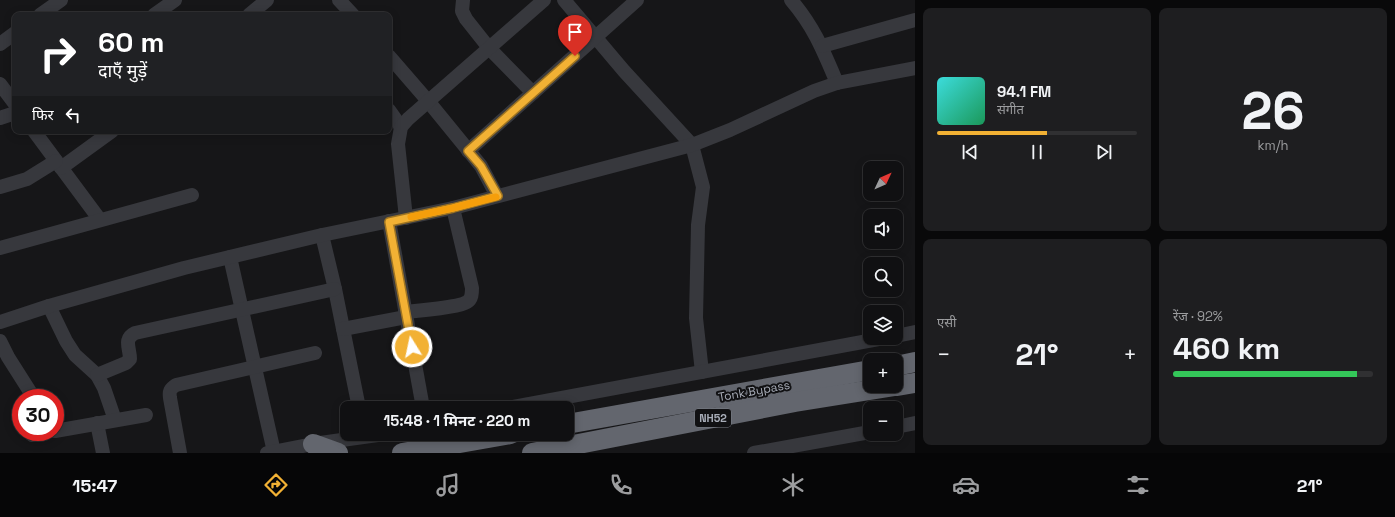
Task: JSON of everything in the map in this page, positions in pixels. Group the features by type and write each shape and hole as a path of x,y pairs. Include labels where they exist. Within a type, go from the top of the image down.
{"highway":[{"path":"903,365 915,362"},
{"name":"Tonk Bypass","path":"574,423 863,371"},
{"name":"NH52","path":"903,385 915,383"},
{"name":"NH52","path":"532,453 795,402 863,391"},
{"path":"402,453 470,441"},
{"path":"313,444 338,453"}],"street":[{"path":"44,12 61,0"},
{"path":"158,12 175,0"},
{"path":"252,12 266,0"},
{"path":"339,0 350,12"},
{"path":"463,0 462,11 466,19 489,48 533,93"},
{"path":"406,218 398,144 402,127 408,119 428,101 544,0"},
{"path":"564,0 624,71 692,145 703,187 698,225 696,318 702,372"},
{"path":"468,151 637,0"},
{"path":"791,0 804,15 822,46 837,83"},
{"path":"822,46 915,20"},
{"path":"0,44 12,35"},
{"path":"392,59 481,166 498,196"},
{"path":"0,322 49,306 184,268 322,235 453,208 692,145 730,130 814,91 837,83 915,68"},
{"path":"0,84 12,100"},
{"path":"0,118 12,113"},
{"path":"392,114 402,127"},
{"path":"36,134 100,220"},
{"path":"0,186 27,179 59,164 107,134"},
{"path":"0,248 192,195"},
{"path":"343,329 406,314 462,304 470,299 472,288 453,208"},
{"path":"389,222 422,401"},
{"path":"322,235 335,289 358,401"},
{"path":"230,257 254,367 270,452 340,440"},
{"path":"97,375 126,363 130,359 128,340 130,336 135,333 335,289"},
{"path":"49,306 66,341 75,355 97,375 104,388 116,420"},
{"path":"903,335 915,332"},
{"path":"0,341 8,357 28,389"},
{"path":"545,401 863,342"},
{"path":"180,453 169,392 171,388 176,385 315,353"},
{"path":"64,429 146,415"},
{"path":"903,426 915,423"},
{"path":"97,424 103,453"},
{"path":"754,453 863,433"}],"slow traffic":[{"path":"411,217 496,197"}],"route":[{"path":"412,347 389,222 453,208 498,196 481,166 468,151 575,56"}]}
